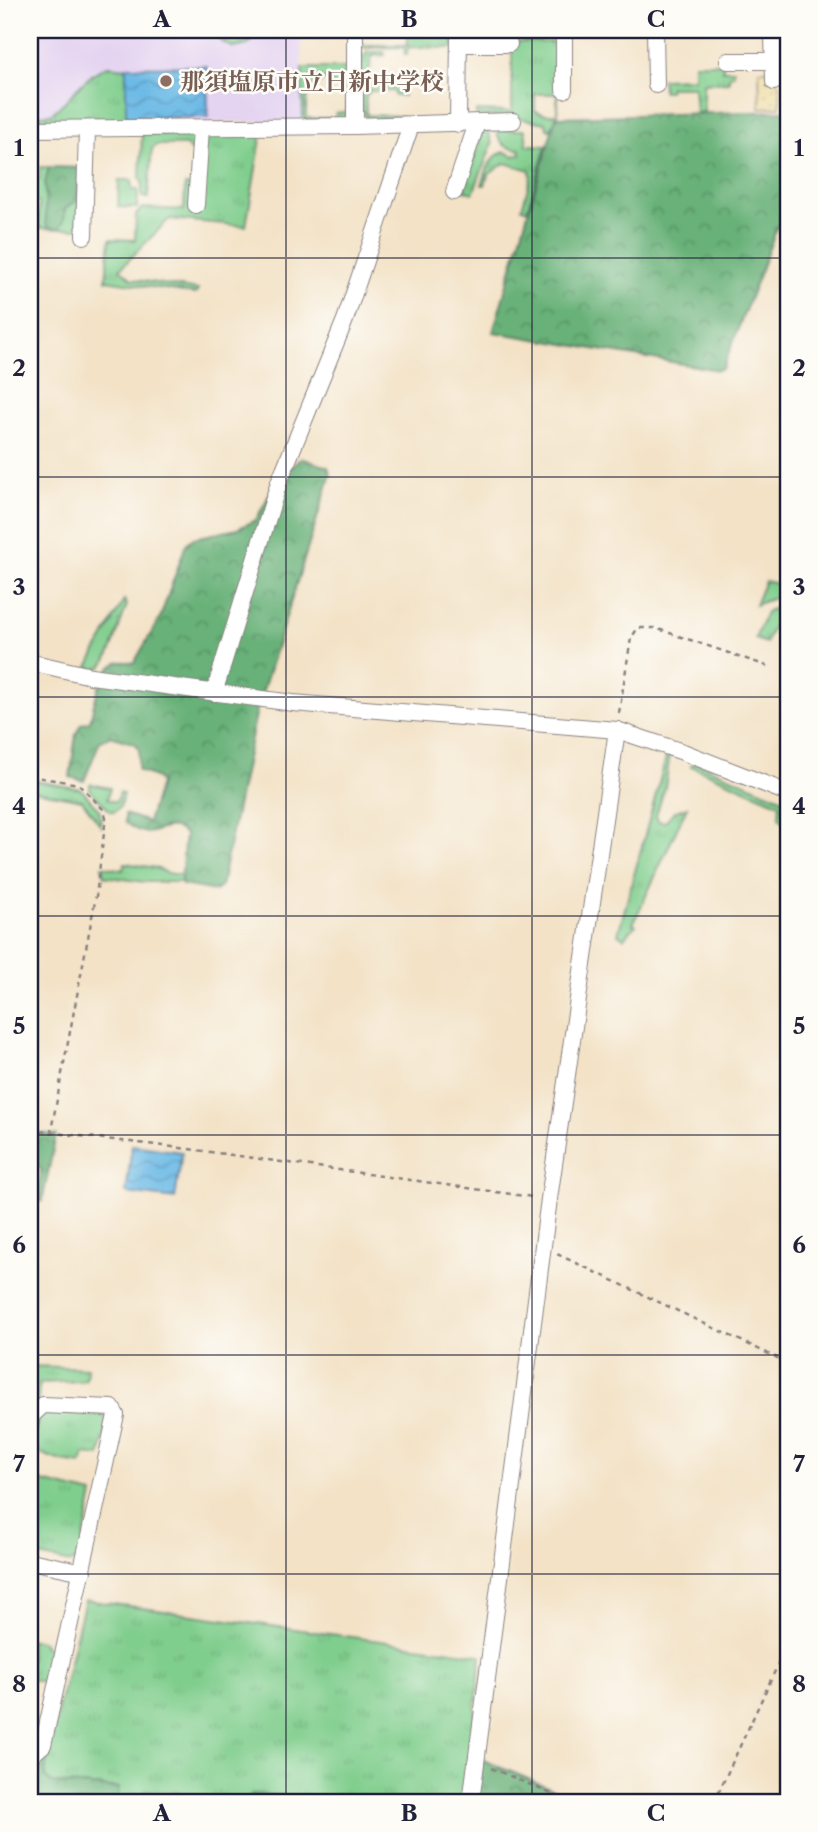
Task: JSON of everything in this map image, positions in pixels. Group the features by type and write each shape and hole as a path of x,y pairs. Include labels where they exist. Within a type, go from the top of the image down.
{"street":[{"path":"355,30 355,126"},
{"path":"564,30 564,90"},
{"path":"655,30 656,85"},
{"path":"774,30 774,82"},
{"path":"458,124 459,37 509,44"},
{"path":"728,61 774,61"},
{"path":"30,129 355,126 513,121"},
{"path":"454,192 477,123"},
{"path":"214,693 279,482 345,320 411,125"},
{"path":"196,205 201,128"},
{"path":"84,236 87,129"},
{"path":"30,662 91,676 293,703 617,730 715,763 788,793"},
{"path":"471,1802 549,1199 617,730"},
{"path":"30,1426 32,1415 43,1405 112,1408 116,1415 43,1745 35,1752 30,1752"},
{"path":"30,1561 83,1572"}],"path":[{"path":"617,730 631,638 638,628 655,628 767,666"},
{"path":"30,776 79,784 103,809 106,817 96,896 51,1131"},
{"path":"30,1130 549,1199"},
{"path":"543,1247 788,1363"},
{"path":"713,1802 788,1643"},
{"path":"475,1761 570,1802"}],"shaded area":[{"name":"那須塩原市立日新中学校","path":"30,30 301,30 303,121 30,124"}],"green space":[{"path":"217,30 255,30 254,38 247,45 234,48 220,41"},
{"path":"407,30 453,30 453,48 408,47 405,55 404,47 361,48 361,45 408,45"},
{"path":"512,42 558,42 558,116 550,130 547,129 546,123 476,115 476,111 512,112","holes":["535,94 557,94 557,114 535,111"]},
{"path":"367,52 384,52 385,55 372,56 368,77 404,77 403,96 395,96 394,91 369,92 368,86 361,85 361,56 366,56"},
{"path":"694,63 723,63 723,70 734,70 729,82 703,83 704,112 696,113 694,87 670,87 669,91 663,91 662,79 694,78"},
{"path":"108,66 126,68 126,121 30,123 34,116 52,113 92,75"},
{"path":"302,68 348,68 348,75 340,76 340,84 349,84 350,112 344,120 303,121","holes":["326,78 335,86 347,87 347,112 336,113 335,118 306,118 310,90"]},
{"path":"361,93 368,93 368,115 402,116 402,119 368,119 362,111"},
{"path":"788,111 788,199 723,368 718,370 493,332 556,117"},
{"path":"483,130 488,130 492,144 473,193 464,190"},
{"path":"499,130 525,130 527,145 546,146 527,210 522,208 531,177 530,170 505,163 488,175 485,185 482,185 489,164 495,157 505,152 514,156 521,154 520,149 503,144 497,134"},
{"path":"142,133 192,134 196,137 196,151 190,151 186,145 157,145 152,149 148,198 142,197 140,179"},
{"path":"208,133 262,133 246,226 169,219 120,269 132,279 198,290 196,294 106,280 110,239 135,240 136,215 142,208 184,210 185,185 192,186"},
{"path":"40,167 82,168 77,229 39,228 39,203 30,198 30,180 40,180"},
{"path":"49,167 77,168 80,172 76,201 65,209 64,220 59,229 49,228 46,223 45,183"},
{"path":"119,180 132,180 132,190 138,190 137,208 118,207"},
{"path":"301,458 328,467 331,474 257,709 221,886 215,891 182,885 185,834 169,827 142,832 125,822 125,814 148,822 160,783 157,778 138,770 139,749 136,744 110,736 100,741 84,781 70,777 76,734 81,724 90,721 106,673 117,663 134,663 160,618 186,544 194,538 237,529 256,520 276,482"},
{"path":"785,578 788,582 785,594 755,605 765,581 782,585"},
{"path":"124,600 127,605 106,660 102,667 88,667"},
{"path":"772,609 780,610 766,643 755,639 766,612"},
{"path":"667,754 670,755 665,787 656,815 658,821 665,822 673,812 687,807 633,924 636,925 624,938 618,934"},
{"path":"695,762 788,801 788,826 779,817 780,804 691,766"},
{"path":"30,780 81,789 100,811 101,826 82,800 30,790"},
{"path":"90,784 110,788 107,799 116,802 120,792 123,794 120,807 114,812 110,811 90,790"},
{"path":"125,863 182,875 181,882 144,882 104,876 102,866 123,870"},
{"path":"35,1133 56,1135 42,1202 38,1198 41,1169 30,1159 31,1136"},
{"path":"30,1366 87,1368 86,1379 39,1383 38,1402 30,1411"},
{"path":"45,1412 101,1414 108,1420 100,1456 84,1454 81,1464 61,1461 32,1450 37,1421"},
{"path":"30,1479 93,1494 80,1558 71,1563 30,1554"},
{"path":"85,1600 481,1655 466,1802 308,1802 253,1794 246,1802 193,1802 193,1794 146,1790 144,1797 133,1802 117,1802 118,1788 52,1783 45,1777 47,1755"},
{"path":"30,1639 44,1642 43,1646 59,1650 50,1684 30,1679"},
{"path":"45,1754 45,1777 52,1783 119,1788 117,1802 30,1802 30,1758"},
{"path":"481,1759 583,1802 457,1802 471,1801"},
{"path":"252,1794 303,1797 308,1802 246,1802"}],"sand":[{"path":"759,70 769,70 780,85 780,107 760,108"}],"water":[{"path":"207,66 208,117 126,118 126,67"},
{"path":"132,1145 182,1152 175,1199 126,1193"}],"place":[{"name":"那須塩原市立日新中学校","path":"166,81"}]}
